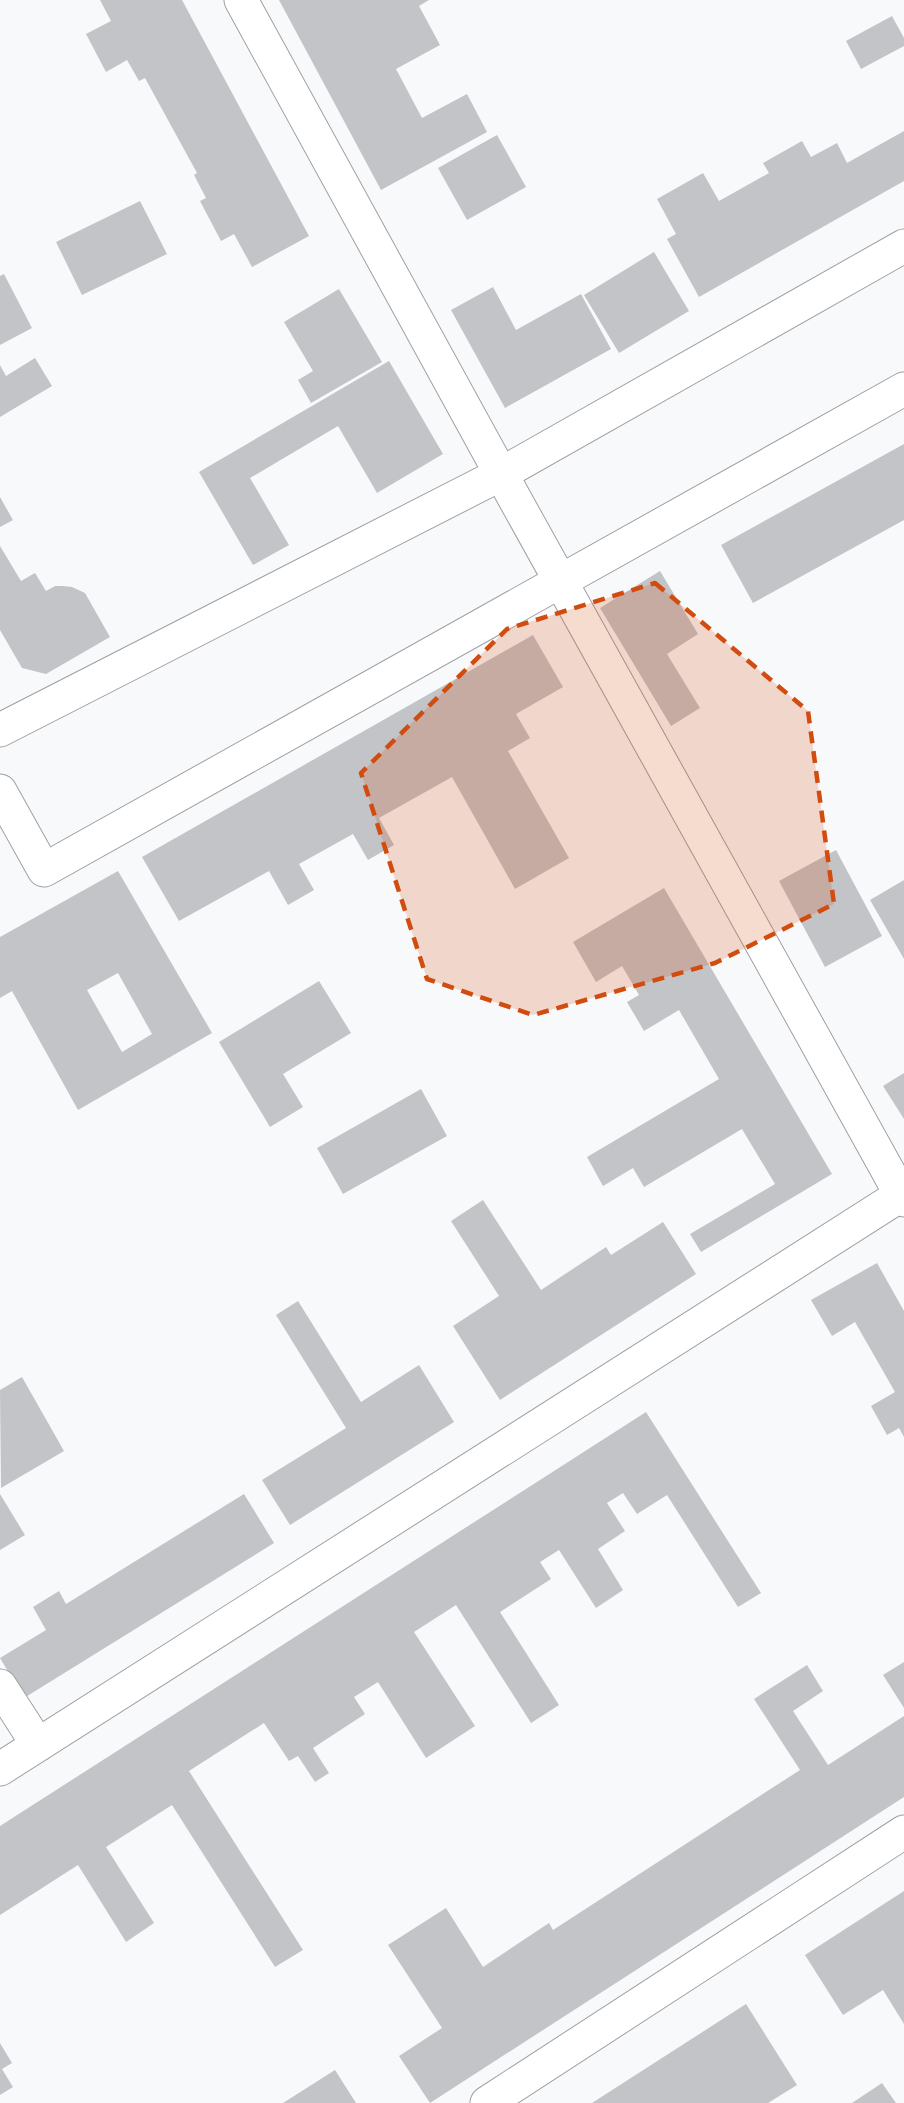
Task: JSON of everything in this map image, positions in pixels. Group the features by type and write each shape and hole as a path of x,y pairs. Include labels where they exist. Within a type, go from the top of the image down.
{"street":[{"path":"0,1769 903,1196 501,474 241,0"},
{"path":"0,730 501,474 904,246"},
{"path":"0,791 44,870 904,389"},
{"path":"0,1686 38,1745"},
{"path":"487,2103 904,1832"}],"highlighted area":[{"path":"655,583 808,711 834,904 715,963 533,1015 427,979 361,773 507,629"}],"building":[{"path":"100,0 182,0 309,236 252,267 234,234 221,241 200,201 206,198 194,175 197,173 145,78 139,81 127,60 106,72 86,34 111,21"},
{"path":"279,0 429,0 419,6 440,45 396,69 422,118 467,94 487,132 381,190"},
{"path":"892,16 904,38 904,46 861,69 846,41"},
{"path":"904,131 904,181 699,297 667,239 676,234 657,199 703,173 719,201 769,173 763,163 802,141 811,157 837,143 847,163"},
{"path":"497,135 526,187 467,220 438,168"},
{"path":"140,201 167,254 82,295 56,242"},
{"path":"654,252 689,311 619,353 584,295"},
{"path":"4,274 32,328 0,345 0,276"},
{"path":"493,287 516,330 581,294 611,349 505,408 451,310"},
{"path":"339,289 382,362 311,403 298,380 313,371 284,322"},
{"path":"35,358 52,386 0,417 0,365 6,376"},
{"path":"389,361 443,454 377,493 338,426 250,478 289,545 253,565 199,472"},
{"path":"904,444 904,520 753,603 721,545"},
{"path":"0,497 13,520 0,527"},
{"path":"0,546 21,581 35,573 46,591 55,586 62,586 72,587 85,593 110,637 46,674 22,668 0,630"},
{"path":"660,571 698,634 667,654 700,708 671,726 600,608"},
{"path":"533,635 563,687 516,714 530,738 508,751 569,858 515,889 452,777 379,818 394,845 368,860 353,834 299,864 314,890 288,905 269,871 179,921 142,857"},
{"path":"836,850 882,936 825,967 779,881"},
{"path":"118,871 212,1033 78,1110 12,991 0,998 0,937","holes":["118,973 152,1034 122,1052 87,990"]},
{"path":"904,880 904,959 870,900"},
{"path":"664,888 832,1174 701,1252 690,1234 775,1184 742,1129 644,1187 633,1168 603,1186 587,1157 719,1079 679,1010 644,1031 627,1002 639,995 622,966 596,982 573,942"},
{"path":"319,981 351,1033 283,1074 303,1107 270,1127 219,1042"},
{"path":"904,1073 904,1119 883,1086"},
{"path":"421,1089 447,1136 343,1194 317,1148"},
{"path":"483,1200 541,1290 606,1247 611,1255 663,1222 696,1274 500,1400 453,1326 499,1296 451,1221"},
{"path":"877,1263 904,1311 904,1437 899,1428 887,1435 871,1406 895,1392 855,1322 832,1336 811,1300"},
{"path":"298,1301 361,1402 419,1365 454,1422 290,1525 262,1480 346,1428 276,1315"},
{"path":"22,1377 64,1451 1,1488 0,1390"},
{"path":"646,1412 761,1593 738,1607 667,1495 637,1514 623,1493 607,1503 625,1531 598,1549 623,1590 596,1608 559,1550 540,1562 551,1579 500,1612 559,1705 531,1723 456,1605 414,1632 475,1726 426,1758 378,1682 354,1697 365,1714 313,1748 329,1773 315,1782 298,1756 289,1761 264,1723 189,1771 303,1950 275,1967 172,1805 106,1847 154,1923 126,1942 78,1865 0,1915 0,1826"},
{"path":"0,1494 25,1535 0,1550"},
{"path":"244,1494 274,1543 24,1698 0,1658 46,1630 33,1607 59,1591 66,1604"},
{"path":"904,1662 904,1708 883,1675"},
{"path":"807,1665 823,1691 793,1711 828,1765 904,1716 904,1797 430,2103 399,2056 442,2028 388,1945 446,1908 483,1967 549,1923 553,1930 800,1770 754,1699"},
{"path":"904,1891 904,2024 883,1990 843,2015 805,1955"},
{"path":"746,2004 797,2085 768,2103 592,2103"},
{"path":"0,2043 12,2063 2,2069 13,2087 0,2095"},
{"path":"335,2070 356,2103 283,2103"},
{"path":"882,2083 896,2103 852,2103"}]}
